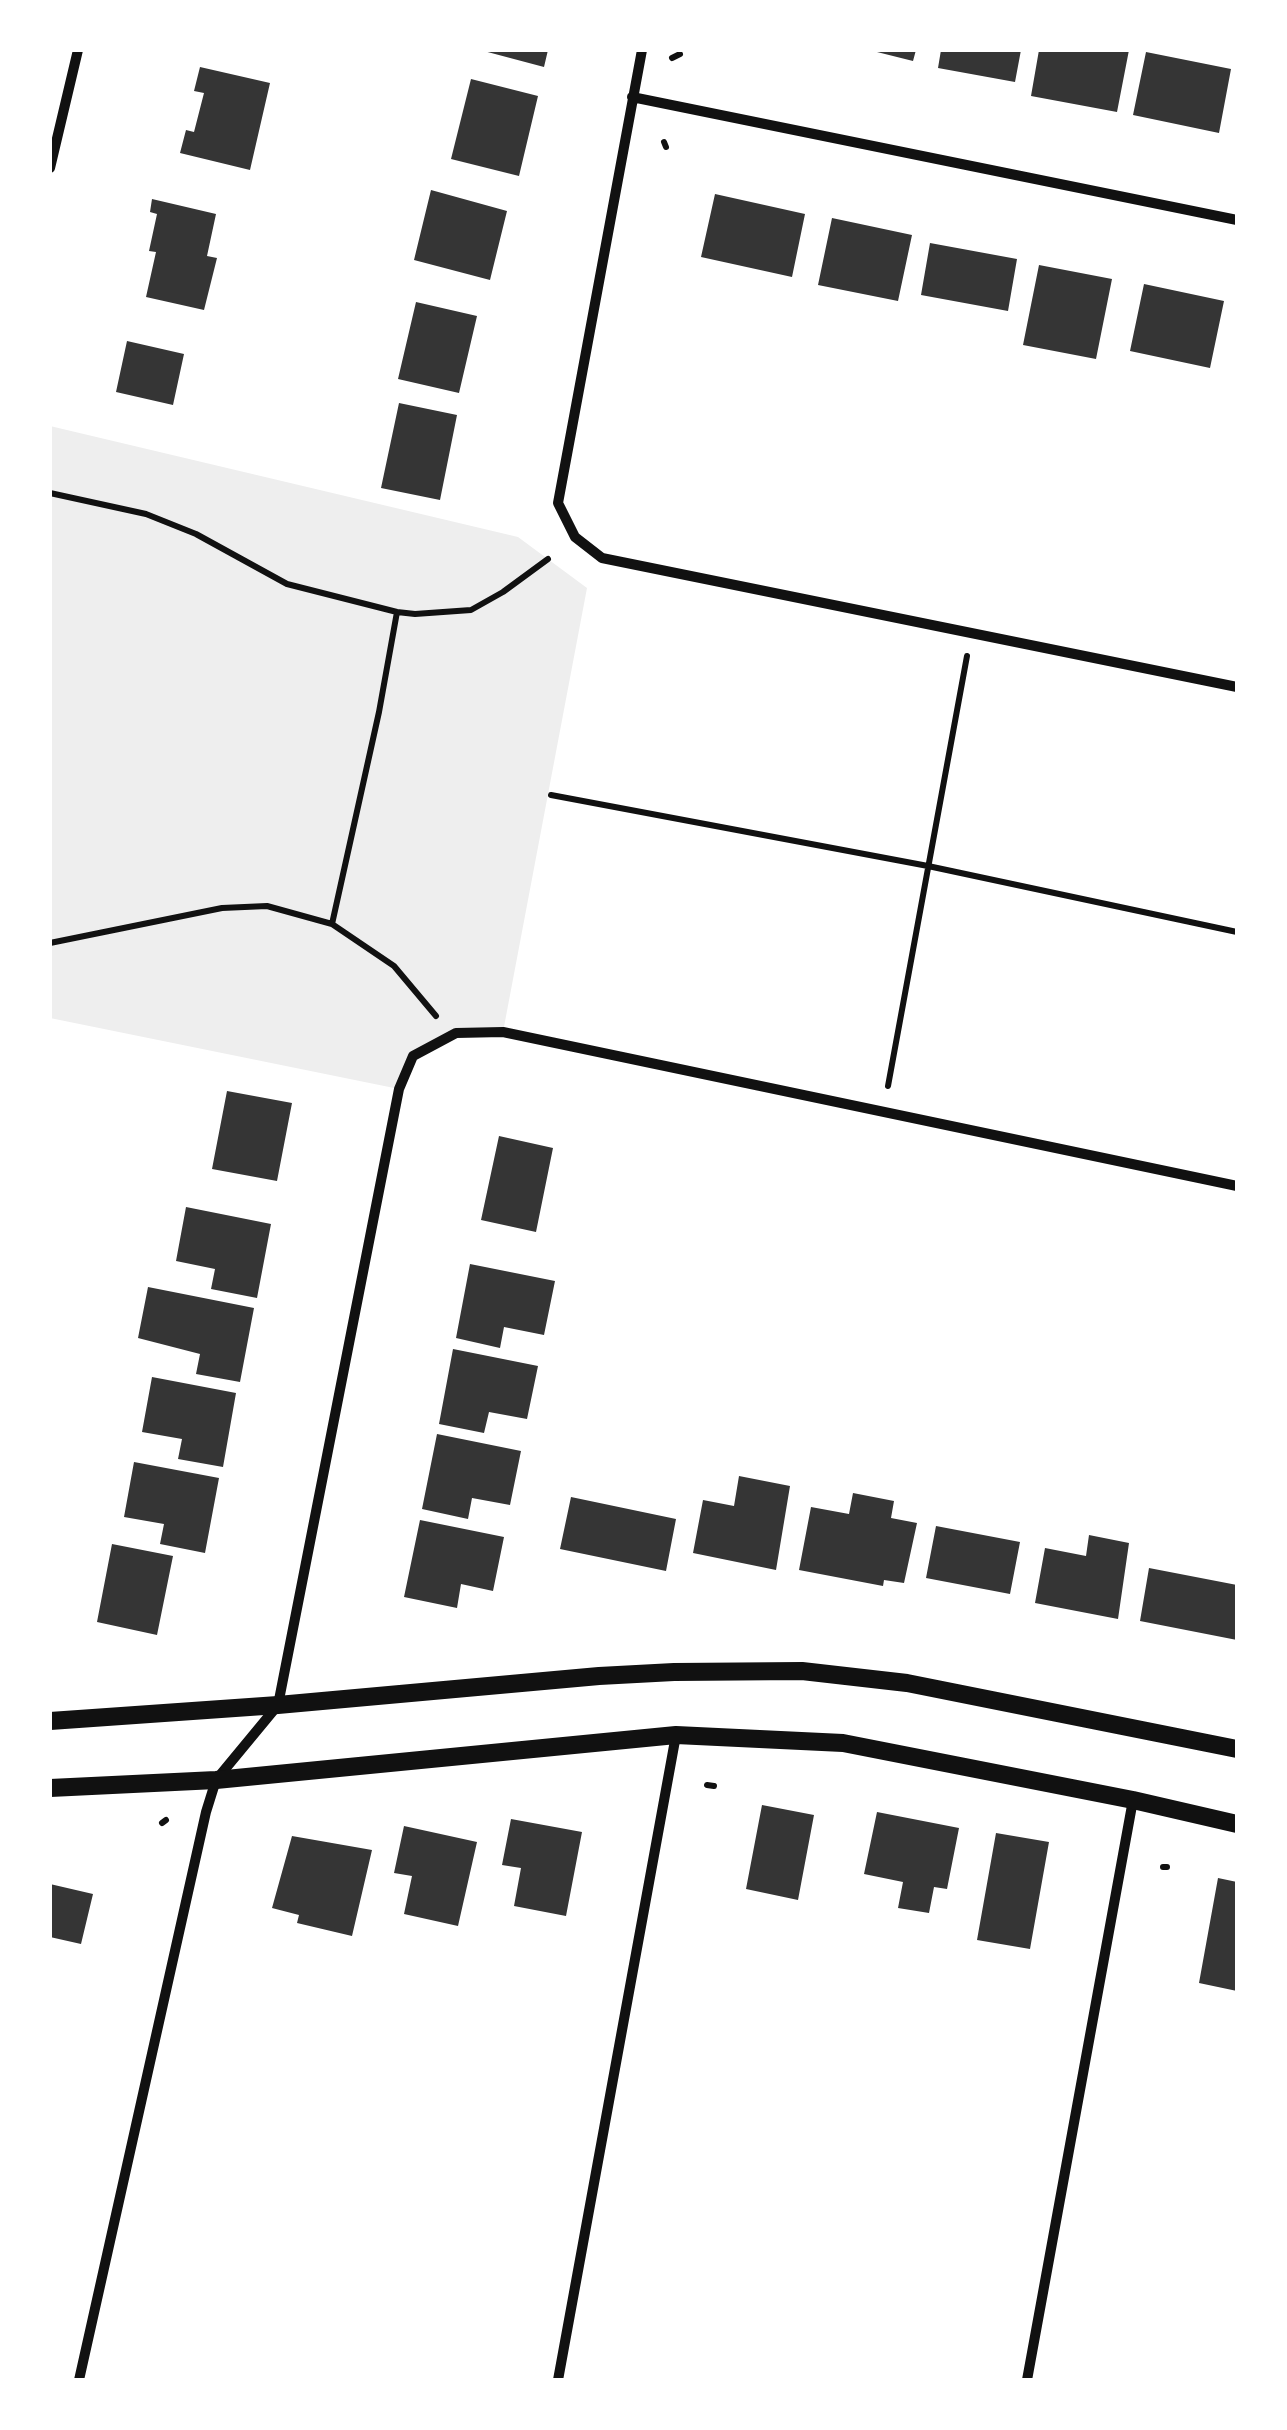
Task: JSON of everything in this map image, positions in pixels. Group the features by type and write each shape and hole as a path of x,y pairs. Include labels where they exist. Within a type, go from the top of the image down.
{"street":[{"path":"50,168 78,50"},
{"path":"642,50 558,504 575,538 602,558 1237,688"},
{"path":"632,97 1237,220"},
{"path":"79,2380 206,1812 216,1780 278,1705 399,1089 413,1056 456,1033 502,1032 1237,1186"},
{"path":"50,1721 599,1676 802,1671 924,1686 1237,1748"},
{"path":"558,2380 676,1735"},
{"path":"50,1788 216,1780 676,1735 843,1743 1237,1824"},
{"path":"1028,2380 1132,1800"}],"path":[{"path":"50,494 146,514 196,534 287,584 397,612 471,610 504,592 548,559"},
{"path":"332,924 397,612"},
{"path":"884,1112 972,634"},
{"path":"551,795 928,866 1237,932"},
{"path":"50,943 222,908 266,906 332,924 394,966 435,1016"}],"shaded area":[{"path":"50,426 518,537 587,588 503,1032 456,1033 413,1056 399,1089 50,1018"}],"building":[{"path":"480,50 548,50 544,67"},
{"path":"869,50 916,50 913,61"},
{"path":"941,50 1021,50 1015,82 938,68"},
{"path":"1039,50 1129,50 1117,112 1031,96"},
{"path":"1146,52 1231,69 1219,133 1133,115"},
{"path":"200,67 270,83 250,170 180,153 186,130 194,132 204,93 194,91"},
{"path":"471,79 538,96 519,176 451,159"},
{"path":"431,190 507,211 490,280 414,260"},
{"path":"715,194 805,214 792,277 701,257"},
{"path":"152,199 216,214 207,256 217,258 204,310 146,297 156,252 149,251 157,214 150,212"},
{"path":"832,218 912,235 898,301 818,285"},
{"path":"930,243 1017,259 1008,311 921,295"},
{"path":"1039,265 1112,279 1096,359 1023,345"},
{"path":"1144,284 1224,301 1210,368 1130,351"},
{"path":"416,302 477,316 459,393 398,379"},
{"path":"127,341 184,354 173,405 116,392"},
{"path":"399,403 457,415 440,500 381,488"},
{"path":"227,1091 292,1103 277,1181 212,1169"},
{"path":"499,1136 553,1148 536,1232 481,1220"},
{"path":"186,1207 271,1224 257,1298 211,1289 215,1269 176,1261"},
{"path":"470,1264 555,1281 544,1335 504,1327 500,1348 456,1338"},
{"path":"148,1287 254,1308 240,1382 196,1374 200,1354 138,1338"},
{"path":"453,1349 538,1366 527,1419 489,1412 484,1433 439,1424"},
{"path":"152,1377 236,1393 223,1467 178,1459 182,1439 142,1432"},
{"path":"437,1434 521,1451 510,1505 472,1498 468,1519 422,1509"},
{"path":"134,1462 219,1478 205,1553 160,1544 164,1524 124,1517"},
{"path":"739,1476 790,1486 776,1570 693,1553 703,1500 734,1506"},
{"path":"853,1493 894,1501 891,1518 917,1523 904,1583 884,1580 883,1586 799,1570 811,1507 849,1514"},
{"path":"571,1497 676,1519 666,1571 560,1549"},
{"path":"420,1520 504,1537 493,1591 461,1584 457,1608 404,1597"},
{"path":"936,1526 1020,1542 1010,1594 926,1578"},
{"path":"1089,1535 1129,1543 1118,1619 1035,1603 1045,1548 1086,1556"},
{"path":"112,1544 173,1556 157,1635 97,1622"},
{"path":"1149,1568 1237,1585 1237,1640 1140,1621"},
{"path":"762,1805 814,1815 798,1900 746,1889"},
{"path":"877,1812 959,1828 947,1889 934,1887 929,1913 898,1908 903,1882 864,1874"},
{"path":"511,1819 582,1832 566,1916 514,1906 521,1868 502,1865"},
{"path":"404,1826 477,1842 458,1926 404,1914 412,1876 394,1873"},
{"path":"996,1833 1049,1842 1030,1949 977,1940"},
{"path":"292,1836 372,1850 352,1936 297,1923 299,1915 272,1908"},
{"path":"1218,1878 1237,1882 1237,1991 1199,1983"},
{"path":"50,1884 93,1894 81,1944 50,1937"}]}
